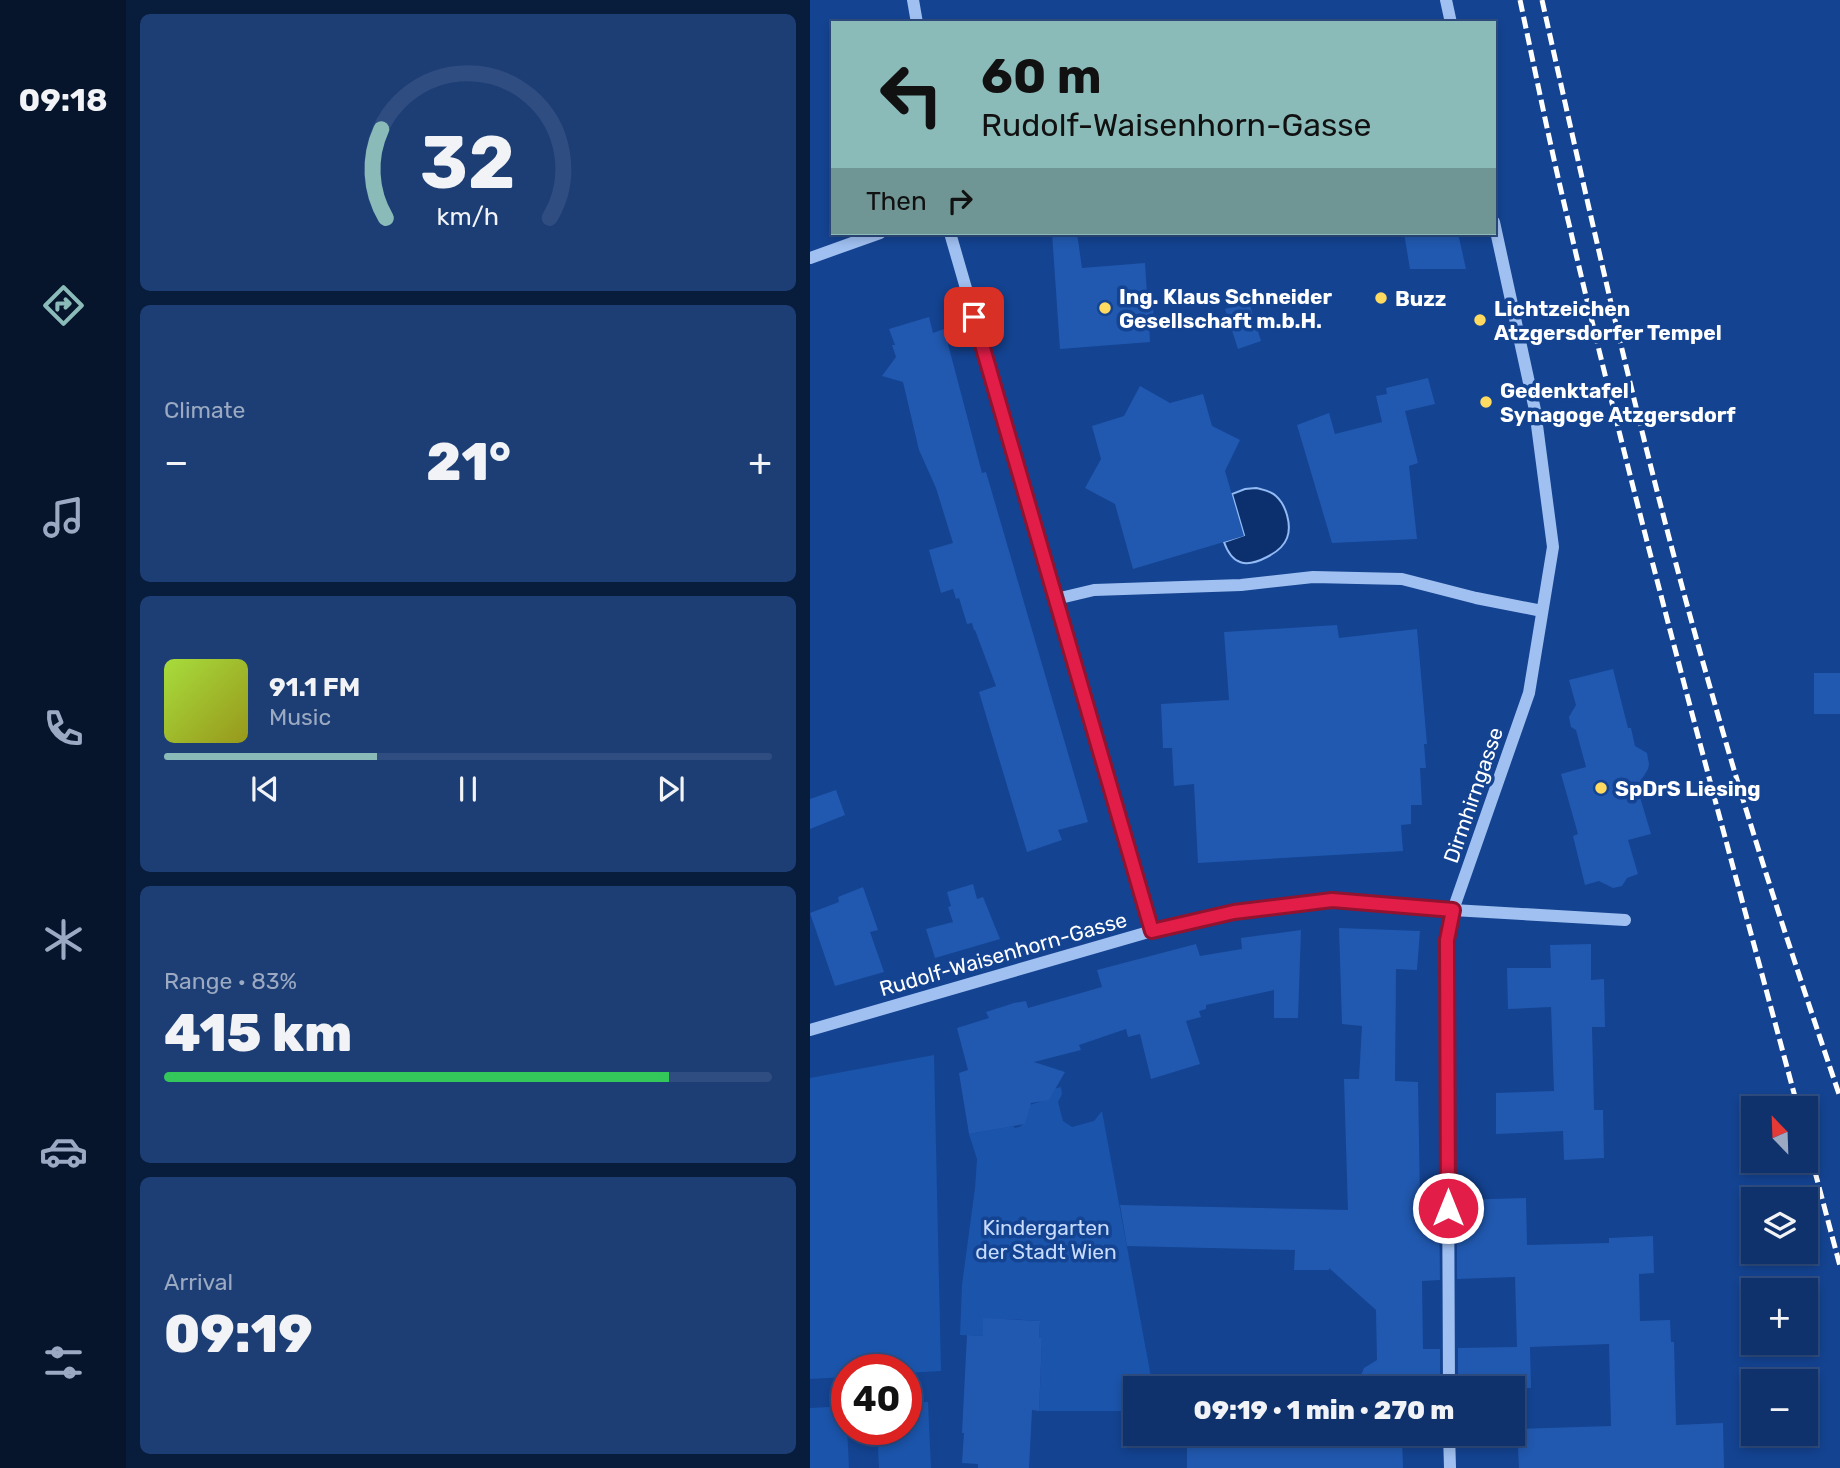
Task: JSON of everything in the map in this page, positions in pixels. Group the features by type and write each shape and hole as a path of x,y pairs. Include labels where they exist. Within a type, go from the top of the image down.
{"street":[{"path":"913,0 917,21"},
{"path":"1446,0 1450,21"},
{"name":"Dirmhirngasse","path":"1449,1376 1447,940 1453,910 1529,693 1553,547 1536,410 1496,231"},
{"path":"810,258 874,235"},
{"path":"951,235 1152,931"},
{"path":"1056,599 1094,590 1241,585 1313,577 1364,578 1402,579 1542,611"},
{"name":"Rudolf-Waisenhorn-Gasse","path":"811,1026 1152,931 1234,912 1332,900 1625,920"},
{"path":"1449,1446 1450,1468"}],"green space":[{"path":"934,1055 941,1371 922,1372 922,1354 831,1354 831,1378 810,1379 810,1078"},
{"name":"Kindergarten der Stadt Wien","path":"1061,1087 1062,1094 1058,1102 1063,1121 1072,1127 1094,1121 1102,1111 1151,1376 1123,1376 1123,1411 1039,1411 1042,1339 1039,1338 1040,1321 1006,1319 1005,1337 960,1335 962,1285 977,1159 969,1134 1019,1127 1025,1120 1023,1107 1042,1101 1053,1089"},
{"path":"922,1402 928,1402 931,1468 879,1468 878,1445 922,1445"},
{"path":"831,1407 831,1445 848,1445 849,1468 810,1468 810,1408"}],"shaded area":[{"path":"1256,488 1272,493 1280,500 1289,527 1287,538 1279,549 1253,563 1246,563 1231,556 1224,542 1244,535 1232,494"}],"building":[{"name":"Ing. Klaus Schneider Gesellschaft m.b.H.","path":"1052,235 1077,235 1082,268 1145,263 1147,294 1152,294 1154,322 1149,323 1150,342 1060,349"},
{"path":"1404,235 1458,235 1466,269 1410,269"},
{"path":"1249,302 1261,341 1238,349 1225,309"},
{"path":"929,317 933,333 944,329 982,473 986,472 1088,822 1058,830 1062,840 1027,852 979,692 996,686 972,623 967,624 959,598 956,599 953,589 941,593 929,550 953,543 936,488 919,450 903,382 882,376 896,357 889,329"},
{"path":"1428,378 1435,404 1405,411 1418,463 1409,466 1417,539 1332,543 1297,425 1329,413 1335,434 1382,422 1376,396 1387,394 1386,388"},
{"path":"1140,386 1170,403 1203,394 1212,426 1240,440 1225,471 1244,536 1133,569 1115,504 1085,488 1101,459 1092,426 1124,416"},
{"path":"1337,625 1339,638 1417,629 1427,744 1424,744 1426,768 1420,768 1422,805 1411,805 1411,824 1401,825 1403,851 1198,863 1194,784 1174,786 1172,748 1163,748 1161,704 1229,700 1224,632"},
{"name":"SpDrS Liesing","path":"1613,669 1635,746 1647,753 1648,769 1637,787 1651,834 1628,840 1638,874 1627,878 1622,886 1613,888 1599,881 1585,885 1573,836 1578,834 1561,774 1586,767 1576,730 1571,727 1569,717 1576,705 1569,680"},
{"path":"1814,673 1840,673 1840,714 1814,714"},
{"path":"836,790 845,815 810,829 810,799"},
{"path":"973,884 977,899 983,897 1000,939 935,958 926,929 953,922 947,892"},
{"path":"863,887 878,930 870,932 884,972 835,986 810,913 839,902 838,897"},
{"path":"1339,928 1420,931 1417,970 1396,969 1395,1081 1418,1082 1420,1201 1439,1201 1440,1280 1422,1281 1423,1349 1440,1349 1440,1376 1361,1376 1364,1368 1377,1360 1376,1310 1329,1268 1294,1270 1295,1250 1127,1246 1120,1205 1348,1210 1344,1079 1359,1079 1362,1026 1342,1024"},
{"path":"1301,930 1298,1018 1274,1018 1274,990 1206,1005 1206,1009 1199,1011 1201,1017 1186,1021 1200,1064 1151,1079 1140,1034 1128,1037 1126,1029 1079,1045 1081,1050 1034,1062 1065,1072 1049,1100 1031,1103 1025,1124 969,1134 959,1073 968,1070 957,1028 989,1018 986,1012 1014,1003 1026,1001 1028,1008 1102,987 1097,970 1196,944 1200,956 1242,949 1241,938"},
{"path":"1591,944 1591,980 1604,979 1605,1027 1592,1027 1594,1110 1603,1110 1604,1158 1564,1160 1563,1131 1496,1134 1496,1093 1554,1091 1551,1007 1508,1009 1507,968 1551,968 1550,945"},
{"path":"1526,1198 1527,1245 1609,1243 1609,1238 1653,1236 1654,1273 1639,1274 1640,1321 1670,1320 1671,1342 1674,1342 1676,1425 1723,1423 1724,1468 1519,1468 1518,1446 1525,1446 1525,1429 1611,1426 1609,1344 1530,1347 1531,1388 1525,1388 1525,1376 1458,1376 1458,1348 1517,1347 1515,1277 1457,1279 1457,1200"},
{"path":"983,1318 1040,1321 1039,1338 1042,1338 1039,1411 1032,1410 1029,1468 978,1468 978,1464 962,1463 967,1335 983,1336"},
{"path":"1187,1446 1402,1446 1403,1468 1187,1468"}],"railway":[{"path":"1520,0 1595,335 1795,1096"},
{"path":"1542,0 1622,348 1688,608 1757,846 1840,1097"},
{"path":"1815,1173 1840,1266"}],"place":[{"name":"Buzz","path":"1381,298"},
{"name":"Ing. Klaus Schneider Gesellschaft m.b.H.","path":"1105,308"},
{"name":"Lichtzeichen Atzgersdorfer Tempel","path":"1480,320"},
{"name":"Gedenktafel Synagoge Atzgersdorf","path":"1486,402"},
{"name":"SpDrS Liesing","path":"1601,788"}],"route":[{"path":"974,317 1152,931 1234,912 1332,900 1453,910 1447,940 1448,1208"}]}
